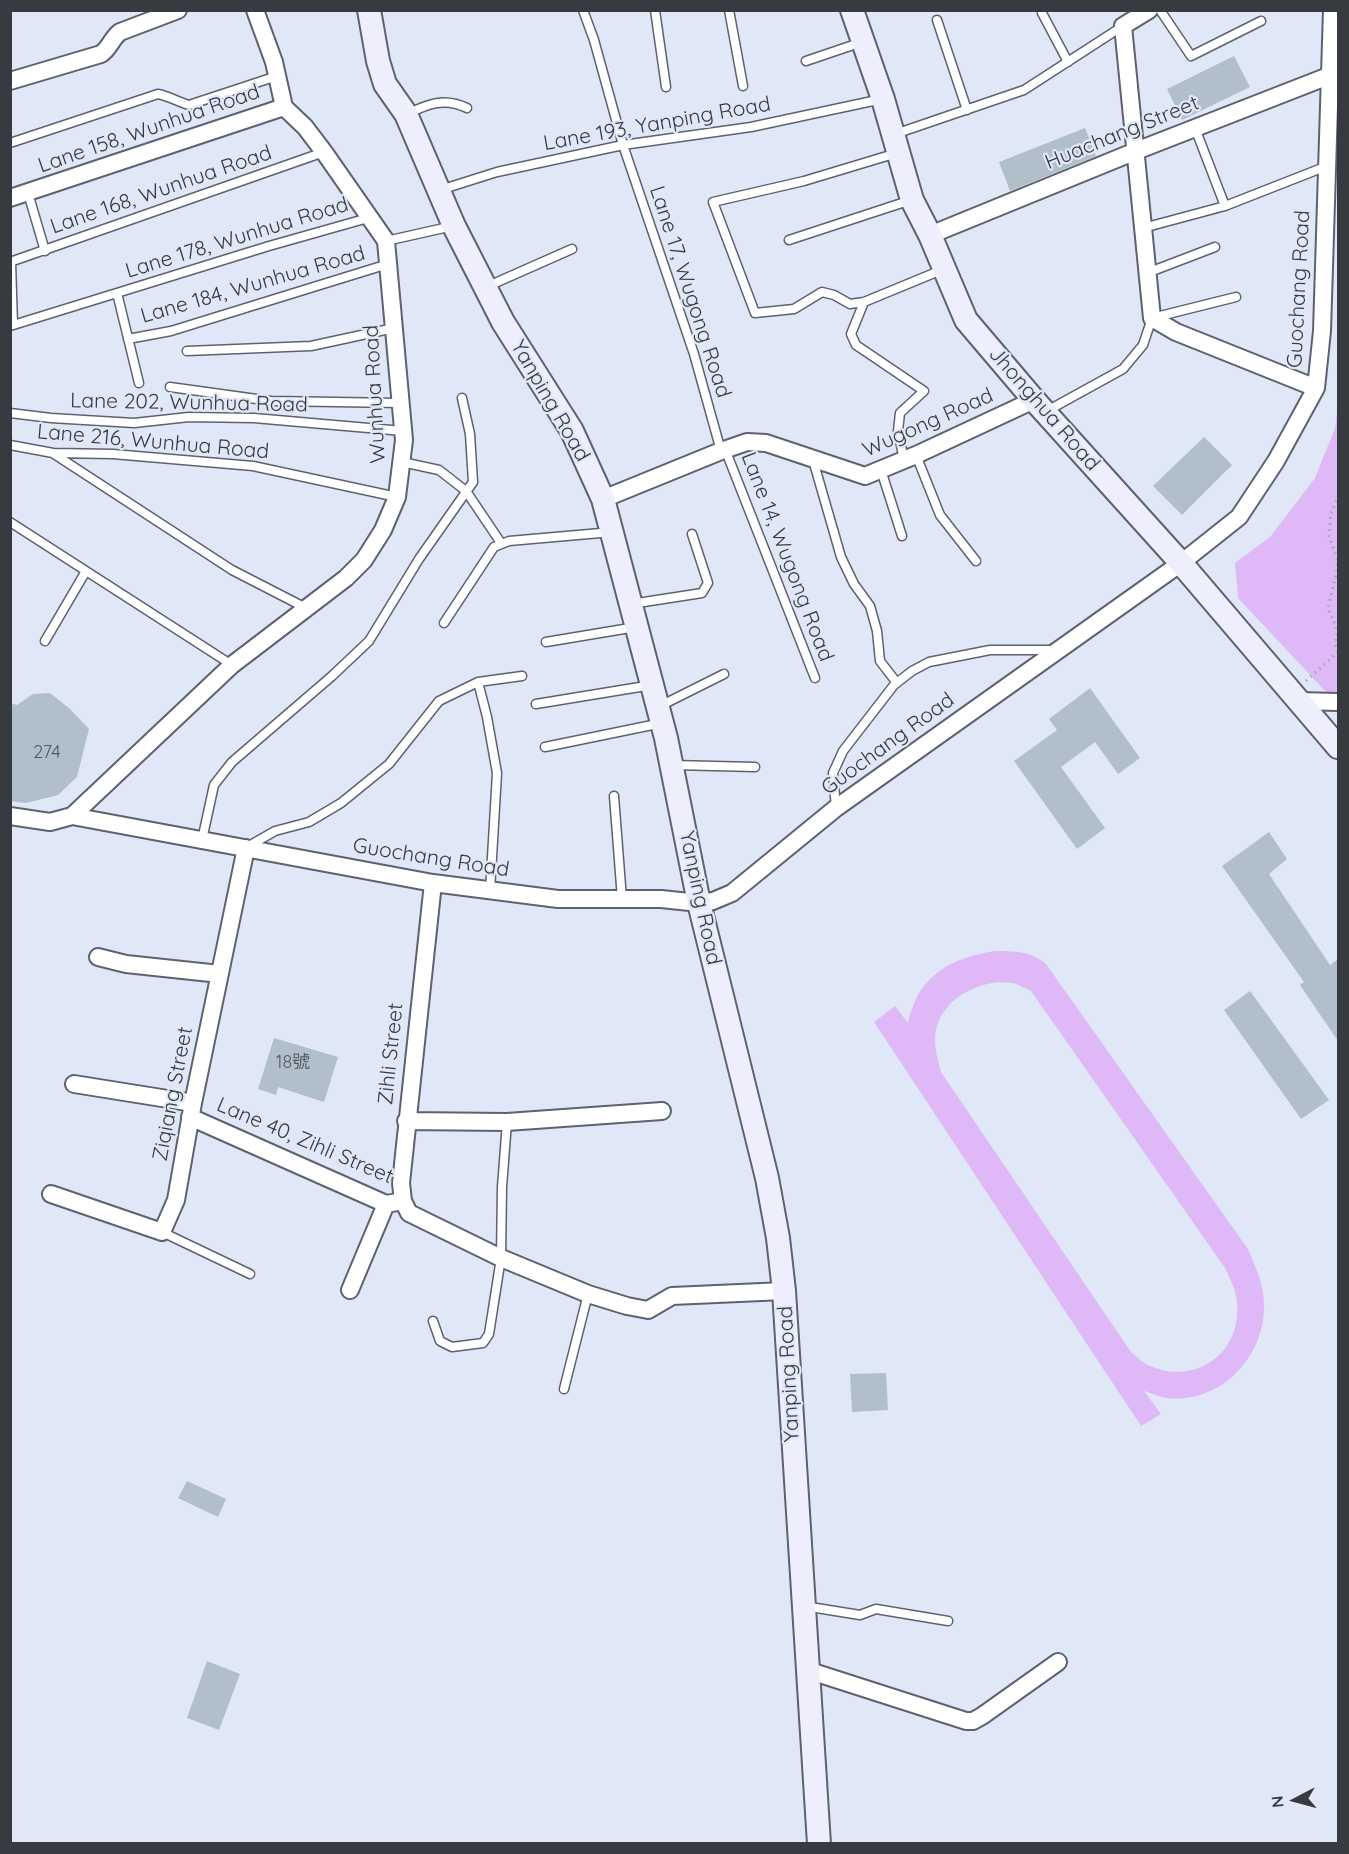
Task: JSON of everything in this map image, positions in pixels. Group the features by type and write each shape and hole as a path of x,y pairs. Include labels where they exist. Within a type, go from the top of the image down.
{"street":[{"path":"10,81 101,54 108,49 113,38 120,32 178,10"},
{"path":"255,10 277,76 284,107 305,127 386,241"},
{"name":"Yanping Road","path":"369,10 378,61 385,84 406,114 454,226 503,321 572,431 603,499 660,715 699,903 767,1178 778,1238 784,1291 819,1844"},
{"name":"Jhonghua Road","path":"852,10 882,99 912,200 930,235 966,320 1039,406 1181,563 1338,747"},
{"path":"1149,10 1123,26 1152,318 1176,332 1316,388"},
{"name":"Guochang Road","path":"10,816 50,822 72,816 433,884 558,899 661,899 699,903 713,901 732,893 836,808 1181,563 1239,518 1276,461 1316,388 1332,255 1328,165 1332,10"},
{"name":"Huachang Street","path":"930,235 1331,75"},
{"name":"Lane 158, Wunhua Road","path":"10,198 284,107"},
{"name":"Wunhua Road","path":"72,816 232,666 346,578 364,560 383,530 397,497 402,462 403,430 386,241"},
{"name":"Wugong Road","path":"603,499 747,442 766,443 865,476 1039,406"},
{"path":"1295,697 1338,702"},
{"name":"Ziqiang Street","path":"162,1232 176,1200 192,1110 246,848"},
{"name":"Zihli Street","path":"403,1201 401,1183 406,1121 433,884"},
{"path":"98,957 126,964 220,974"},
{"name":"Lane 40, Zihli Street","path":"74,1084 192,1110 386,1204 403,1201"},
{"path":"406,1121 507,1122 662,1111"},
{"path":"51,1194 162,1232"},
{"path":"403,1201 409,1213 501,1258 588,1294 627,1306 648,1310 672,1296 784,1291"},
{"path":"351,1290 386,1204"},
{"path":"807,1670 966,1721 974,1721 1058,1662"}],"lane":[{"name":"Lane 17, Wugong Road","path":"583,10 594,40 623,145 694,354 723,450"},
{"path":"655,10 666,87"},
{"path":"729,10 743,86"},
{"path":"1160,10 1191,56 1261,21"},
{"path":"1042,13 1068,62"},
{"path":"937,20 968,110"},
{"path":"945,269 864,302 850,304 822,291 794,309 755,313 713,202 804,181 896,144 968,110 1024,90 1123,26"},
{"path":"806,62 863,42"},
{"path":"10,143 158,94 167,95 175,101 189,105 277,76"},
{"name":"Lane 193, Yanping Road","path":"439,191 497,172 623,145 751,127 882,99"},
{"path":"406,114 441,102 454,102 466,108"},
{"path":"1195,128 1225,206"},
{"name":"Lane 168, Wunhua Road","path":"11,262 324,152"},
{"path":"1143,228 1225,206 1328,165"},
{"path":"28,193 45,250"},
{"path":"789,240 912,200"},
{"name":"Lane 178, Wunhua Road","path":"12,325 368,218"},
{"path":"386,241 454,226"},
{"path":"1147,273 1215,247"},
{"path":"486,287 572,249"},
{"path":"11,262 12,325"},
{"name":"Lane 184, Wunhua Road","path":"128,339 171,331 388,264"},
{"path":"117,293 139,383"},
{"path":"1039,406 1123,369 1143,345 1152,318 1236,297"},
{"path":"864,302 851,334 856,345 924,391 900,413 898,431 940,515 976,561"},
{"path":"187,351 311,345 394,328"},
{"path":"170,387 271,401 400,403"},
{"path":"202,840 214,785 232,762 369,641 419,559 473,482 470,434 462,398"},
{"name":"Lane 202, Wunhua Road","path":"10,413 134,423 189,417 254,418 403,430"},
{"name":"Lane 216, Wunhua Road","path":"10,446 53,453 113,454 253,466 397,497"},
{"name":"Lane 14, Wugong Road","path":"723,450 815,678"},
{"path":"53,453 232,570 307,608"},
{"path":"813,459 841,557 854,584 870,606 877,631 880,661 897,683"},
{"path":"402,462 439,470 466,491 501,543"},
{"path":"881,470 902,536"},
{"path":"10,522 232,666"},
{"path":"444,623 494,547 501,543 612,532"},
{"path":"631,604 702,593 708,584 692,534"},
{"path":"45,641 86,571"},
{"path":"546,642 637,627"},
{"path":"836,808 834,773 843,751 897,683 912,671 929,662 990,650 1056,650"},
{"path":"546,747 660,715 724,674"},
{"path":"246,848 275,831 309,822 341,803 389,764 439,701 478,682 522,676"},
{"path":"478,682 497,773 490,891"},
{"path":"536,704 652,684"},
{"path":"672,765 755,767"},
{"path":"614,796 622,899"},
{"path":"433,1321 440,1341 452,1347 483,1343 489,1334 501,1258 502,1185 507,1122"},
{"path":"162,1232 250,1274"},
{"path":"564,1389 588,1294"},
{"path":"804,1606 860,1615 876,1609 948,1621"}],"path":[{"path":"1295,697 1338,652 1335,645 1337,634 1335,624 1328,608 1337,558 1329,536 1330,513 1338,498"}],"shaded area":[{"path":"1338,405 1338,696 1327,693 1238,598 1235,563 1270,537 1315,478 1335,428"},
{"path":"995,951 1034,956 1046,964 1248,1249 1259,1276 1264,1314 1260,1334 1252,1353 1240,1369 1225,1383 1187,1398 1166,1398 1144,1391 1161,1414 1141,1426 874,1022 895,1006 908,1023 921,990 938,972 959,960","holes":["998,982 1014,983 1031,991 1225,1268 1237,1303 1232,1337 1223,1351 1211,1362 1197,1369 1181,1372 1164,1370 1146,1364 1131,1352 941,1072 935,1035 938,1023 949,1005 977,987"]}],"building":[{"path":"1234,56 1250,87 1182,120 1167,89"},
{"path":"1085,128 1096,156 1010,191 999,162"},
{"path":"1204,437 1232,465 1182,515 1153,486"},
{"path":"1090,688 1140,758 1118,774 1095,742 1061,767 1105,828 1077,849 1014,761 1057,730 1049,719"},
{"path":"50,693 70,709 89,729 77,777 58,795 26,803 10,801 10,703 17,705 33,694"},
{"path":"1269,832 1287,859 1269,874 1330,965 1338,959 1338,1041 1300,985 1304,982 1222,866"},
{"path":"1250,991 1329,1100 1301,1119 1224,1010"},
{"path":"274,1038 338,1057 324,1102 278,1087 276,1095 258,1089"},
{"path":"886,1373 888,1410 852,1412 850,1374"},
{"path":"187,1481 226,1499 218,1517 178,1498"},
{"path":"207,1661 240,1674 219,1730 187,1718"}]}
